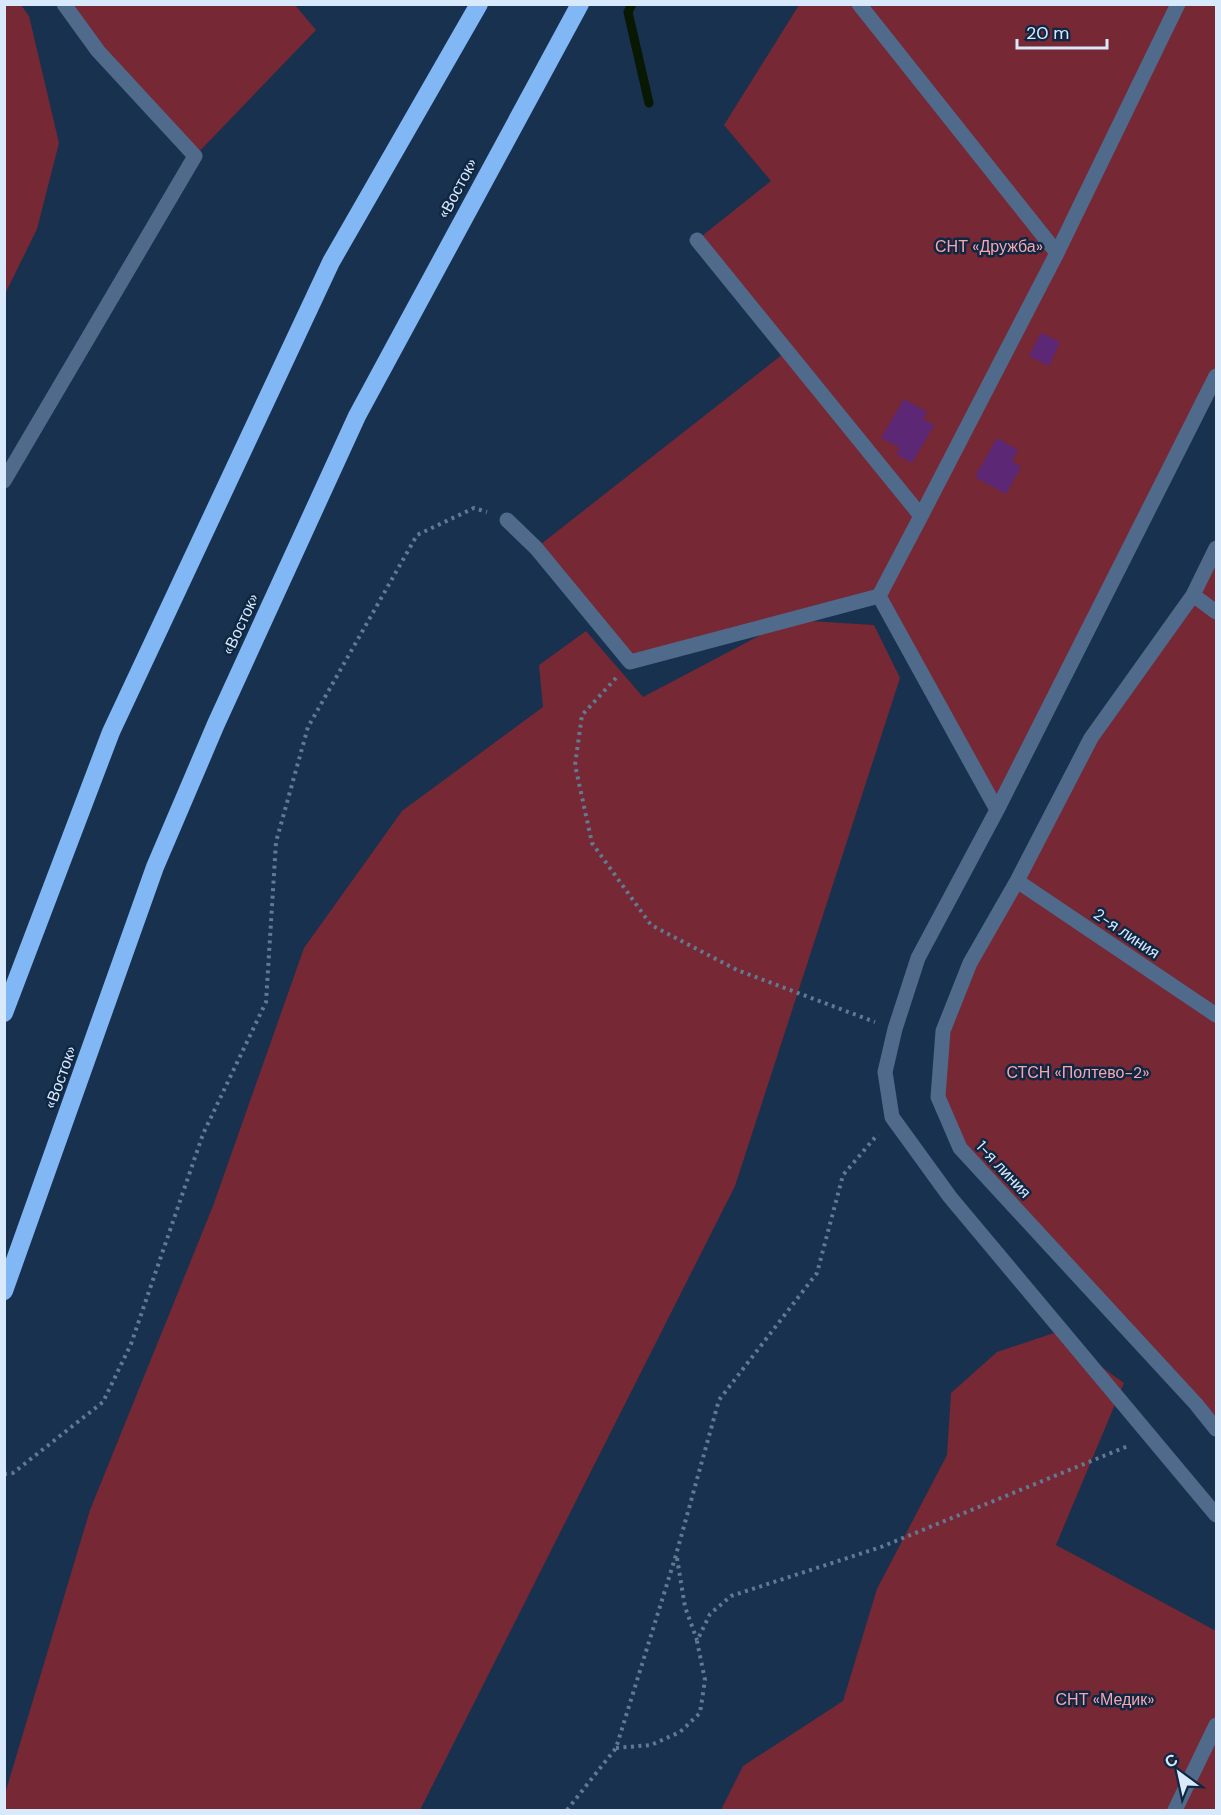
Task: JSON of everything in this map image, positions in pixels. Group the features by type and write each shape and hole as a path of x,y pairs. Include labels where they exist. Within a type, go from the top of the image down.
{"highway":[{"path":"4,1013 111,732 326,273 479,4"},
{"name":"«Восток»","path":"4,1291 155,867 216,724 357,416 580,4"}],"street":[{"path":"4,481 195,156 99,51 64,4"},
{"path":"859,4 1057,253"},
{"path":"507,519 536,548 630,662 879,596 1057,253 1178,4"},
{"path":"697,240 921,516"},
{"path":"1216,376 997,810 918,958 895,1029 885,1072 892,1117 950,1197 1216,1515"},
{"name":"1-я линия","path":"1216,548 1193,596 1091,738 1017,880 970,963 943,1031 938,1098 960,1148 1188,1395 1216,1429"},
{"path":"879,596 997,810"},
{"path":"1193,596 1216,612"},
{"name":"2-я линия","path":"1017,880 1216,1015"},
{"path":"1175,1810 1216,1725"}],"path":[{"path":"4,1474 14,1473 103,1402 131,1344 203,1134 266,1002 276,842 308,727 417,535 474,508 507,519"},
{"path":"630,662 582,715 575,765 592,843 651,926 737,970 895,1029"},
{"path":"567,1810 616,1748 676,1555 719,1400 817,1273 843,1175 892,1117"},
{"path":"698,1641 710,1614 731,1596 881,1547 1150,1436"},
{"path":"616,1748 651,1745 680,1732 700,1713 705,1680 698,1641 685,1607 676,1555"}],"green space":[{"path":"5,4 21,5 29,16 59,143 37,229 5,294"},
{"path":"64,5 295,5 316,30 195,156"},
{"name":"СНТ «Дружба»","path":"799,5 1216,5 1216,374 997,810 880,596 793,620 874,625 900,678 735,1186 420,1810 5,1810 4,1797 90,1510 213,1206 304,948 402,811 543,707 539,665 586,631 643,697 787,621 630,662 536,548 787,351 697,240 771,181 724,125"},
{"name":"СТСН «Полтево-2»","path":"1216,548 1216,1429 960,1148 938,1098 943,1031 1091,738"},
{"name":"СНТ «Медик»","path":"1054,1333 1124,1383 1056,1545 1216,1631 1216,1810 721,1810 743,1766 843,1701 877,1589 947,1455 951,1393 997,1352"}],"building":[{"path":"1041,333 1060,342 1049,366 1029,356"},
{"path":"904,399 927,412 923,419 934,425 912,463 896,454 900,448 881,438"},
{"path":"997,438 1018,450 1012,461 1021,467 1006,494 975,477"}],"waterway":[{"path":"632,4 628,12 649,103"}]}
